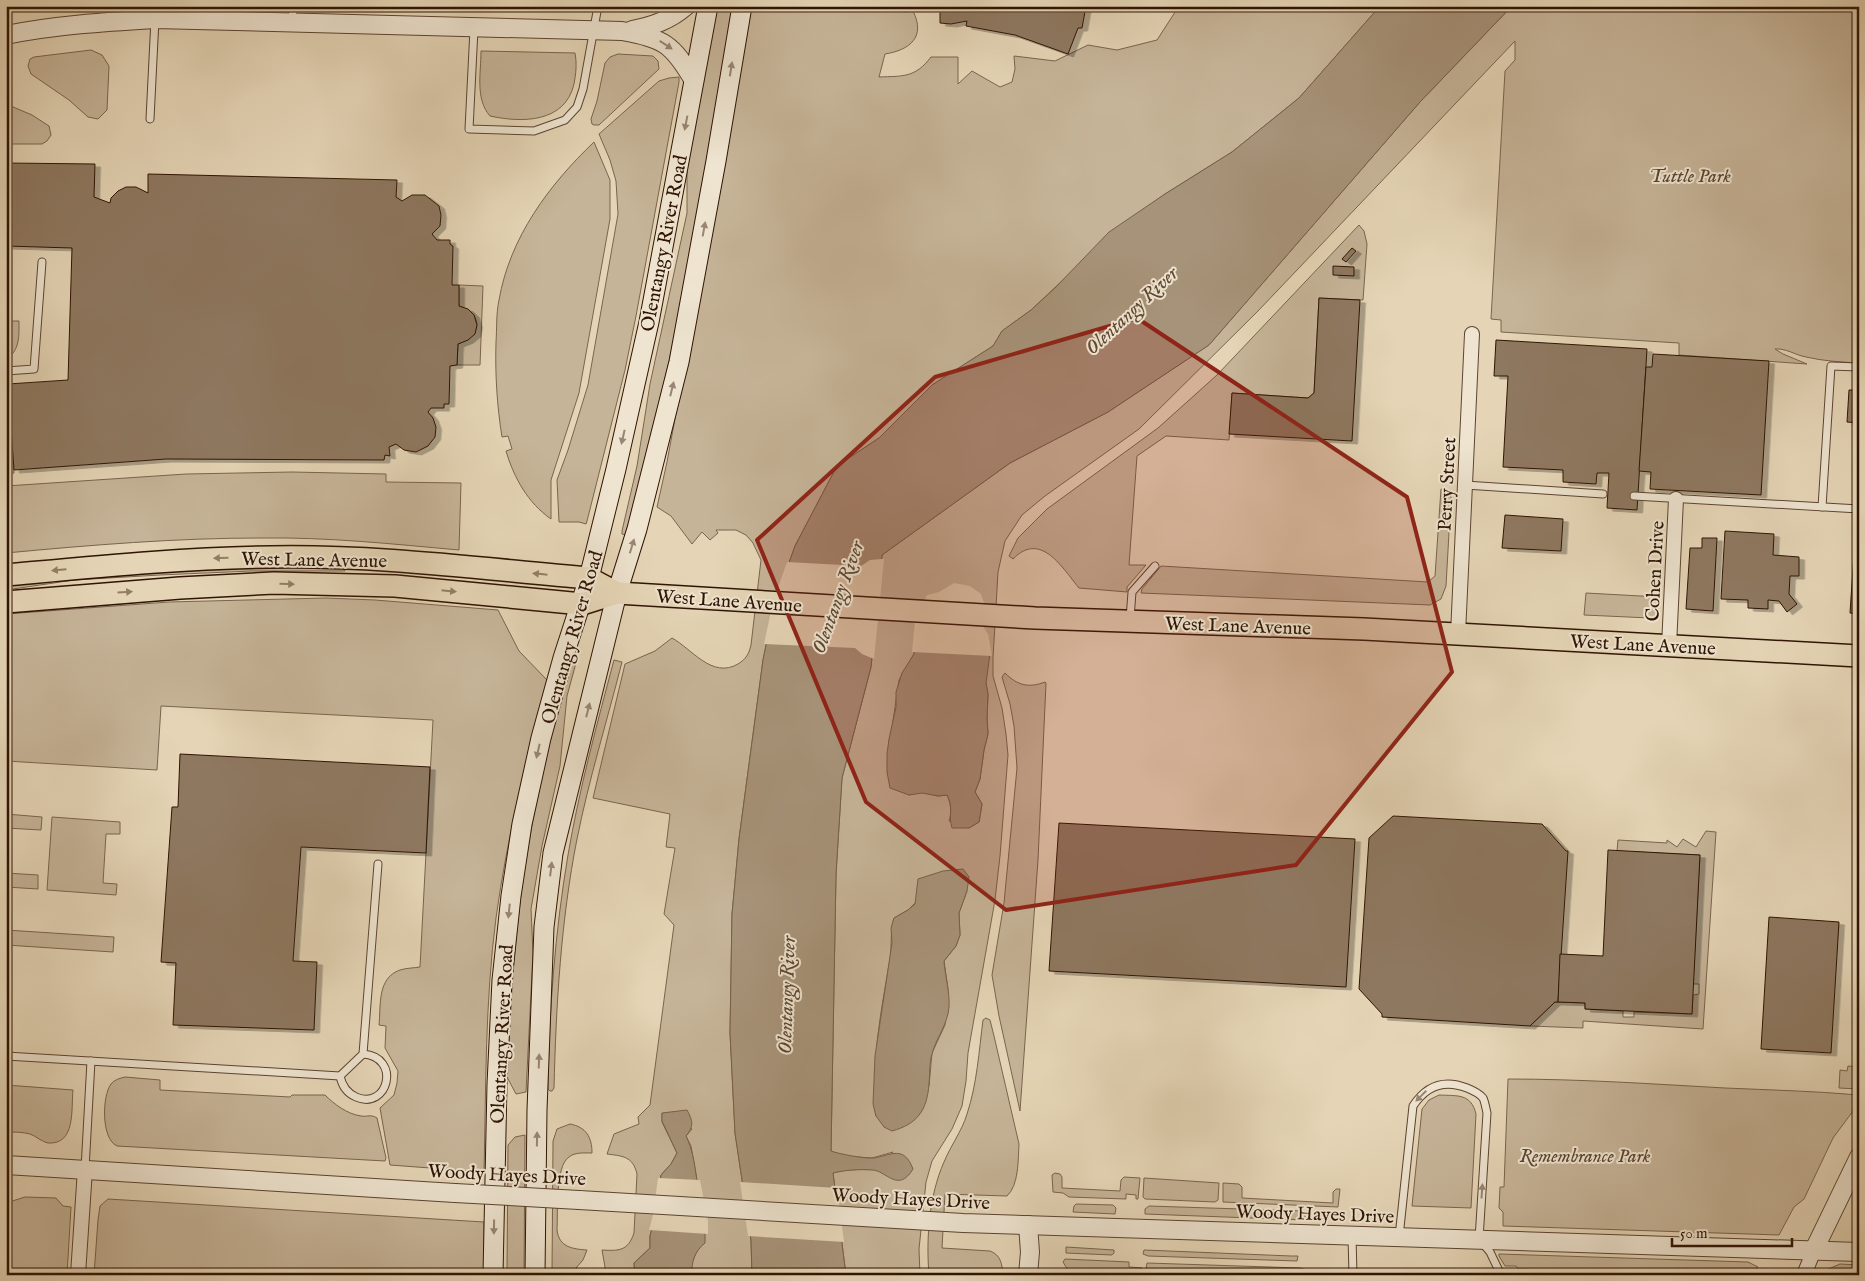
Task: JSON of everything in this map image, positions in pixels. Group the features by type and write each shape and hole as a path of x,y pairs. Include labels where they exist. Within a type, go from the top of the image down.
{"main road":[{"name":"Olentangy River Road","path":"493,1275 502,980 511,896 522,824 541,738 563,658 582,604 616,469 649,322 708,6"},
{"name":"Olentangy River Road","path":"535,1275 537,1110 544,928 552,863 617,593 637,529 679,362 742,6"},
{"name":"West Lane Avenue","path":"6,575 177,560 272,557 396,560 589,578 617,593"},
{"name":"West Lane Avenue","path":"6,602 180,588 274,583 395,586 582,604 617,593 1035,618 1364,629 1859,656"}],"street":[{"path":"622,31 651,26 676,15 686,6"},
{"path":"6,35 33,30 155,19 292,14 474,27 622,31 651,37 669,46 681,58 694,81"},
{"name":"Perry Street","path":"1458,634 1472,334"},
{"name":"Cohen Drive","path":"1669,646 1676,499"},
{"path":"1804,1275 1859,1157"},
{"name":"Woody Hayes Drive","path":"6,1164 963,1223 1859,1252"},
{"path":"78,1275 85,1169"},
{"path":"1028,1225 1030,1252 1028,1275"}],"lane":[{"path":"474,27 469,129 534,131 565,120 577,107 583,89 598,6"},
{"path":"150,119 155,19"},
{"path":"6,371 34,369 42,262"},
{"path":"1822,507 1831,366 1859,368"},
{"path":"1465,485 1603,494"},
{"path":"1634,496 1859,509"},
{"path":"1130,622 1132,592 1155,566"},
{"path":"6,1056 340,1076 363,1054 378,864"},
{"path":"340,1076 346,1090 352,1096 359,1099 368,1100 382,1093 386,1084 386,1068 373,1055 363,1054"},
{"path":"85,1169 91,1061"},
{"path":"1399,1237 1413,1106 1420,1095 1431,1088 1444,1084 1459,1085 1473,1090 1483,1099 1487,1114 1479,1239 1495,1260 1501,1275"},
{"path":"1352,1235 1353,1275"}],"highlighted area":[{"path":"1137,318 1407,497 1452,672 1296,865 1006,910 866,802 757,540 935,377"}],"green space":[{"path":"717,6 734,6 681,308 626,535 622,534 622,531 637,466 650,384 687,213 687,169"},
{"path":"751,6 900,6 904,12 913,11 918,28 916,35 913,41 902,49 885,54 879,77 902,76 914,72 931,57 958,57 958,84 972,71 1000,87 1012,82 1015,69 1014,56 1055,61 1088,45 1117,50 1157,40 1179,6 1380,6 1299,98 1232,152 1140,212 1031,310 1002,331 993,346 932,385 879,438 837,466 795,546 775,602 763,660 739,839 732,914 730,1033 735,1133 751,1240 752,1275 692,1275 691,1265 698,1248 696,1175 691,1146 686,1136 692,1129 662,1113 662,1122 677,1153 671,1164 661,1175 650,1236 650,1248 634,1263 635,1275 604,1275 605,1267 602,1250 618,1250 626,1247 634,1233 637,1174 635,1168 630,1160 626,1158 607,1154 614,1134 639,1124 638,1117 650,1105 674,925 664,914 675,848 666,847 670,814 593,798 625,664 655,651 672,638 711,665 729,668 741,662 747,656 751,645 761,560 753,543 746,535 736,530 716,530 718,533 710,540 702,532 692,544 671,516 657,507 667,462"},
{"name":"Tuttle Park","path":"1512,6 1859,6 1859,363 1812,358 1779,349 1775,349 1807,364 1679,355 1679,343 1501,332 1501,320 1491,319 1505,71 1515,60 1515,41 1258,311 1139,429 1045,496 1022,515 1005,541 998,572 993,676 1002,708 1008,755 995,900 968,1053 962,1106 952,1129 932,1161 926,1182 919,1249 920,1275 846,1275 833,1173 846,1170 874,1169 893,1152 872,1158 843,1156 831,1151 836,874 842,778 871,667 882,555 1010,463 1108,412 1209,345 1420,102","holes":["917,630 986,683 988,694 988,734 980,779 975,792 982,804 979,822 969,828 949,821 951,808 947,795 938,796 922,792 909,795 893,721 899,680 914,654","967,891 959,913 960,935 956,946 944,961 948,989 945,1025 932,1053 929,1086 876,1116 874,1099 876,1050 890,959 894,918 908,910 915,903"]},
{"path":"91,50 102,55 109,66 107,110 98,119 88,117 69,100 31,74 28,66 30,59 34,57"},
{"path":"481,51 575,53 574,84 569,97 562,106 552,113 541,117 515,119 490,116 482,102 480,77"},
{"path":"618,54 653,56 658,61 659,69 599,125 594,125 591,119 605,63 610,57"},
{"path":"679,77 625,370 587,521 586,524 559,522 557,480 588,385 618,214 616,181 610,160 599,134 659,81"},
{"path":"6,104 32,115 49,126 51,135 47,141 42,144 6,144"},
{"path":"594,142 610,180 610,219 579,393 551,480 551,519 535,505 523,489 513,471 506,451 512,449 508,436 502,437 496,378 497,310 504,277 512,255 534,213 562,176"},
{"path":"1359,225 1364,231 1367,244 1363,300 1319,298 1314,393 1308,398 1232,393 1229,440 1166,436 1137,456 1129,565 1146,565 1127,587 1127,592 1079,588 1058,563 1042,550 1023,551 1013,559 1009,556 1018,538 1047,509 1158,428 1217,375"},
{"path":"459,285 483,286 480,365 457,365 458,344 472,336 477,325 473,314 459,306"},
{"path":"6,321 19,321 19,338 14,352 6,359"},
{"path":"6,382 14,473 6,474"},
{"path":"292,472 386,474 386,482 461,483 459,550 385,543 261,538 134,542 6,553 6,486 186,474"},
{"path":"1441,489 1446,490 1451,497 1446,586 1441,599 1430,605 1141,593 1142,589 1161,566 1428,582 1435,576"},
{"path":"236,564 345,567 345,571 251,571 160,575 74,580 6,590 6,584"},
{"path":"1586,593 1659,597 1657,615 1650,618 1584,615"},
{"path":"326,598 498,610 519,651 547,680 512,828 496,918 488,1013 484,1172 390,1165 380,1108 394,1095 398,1071 385,1048 386,1026 379,1025 382,993 387,979 393,974 402,969 420,967 433,720 161,706 157,770 6,761 6,614 169,602"},
{"path":"573,659 576,663 567,696 560,766 542,846 531,909 533,953 526,1092 516,1094 507,1077 512,988 520,900 542,774"},
{"path":"614,660 622,662 587,794 567,900 560,963 554,1088 550,1091 548,1089 551,1001 563,884 583,782"},
{"path":"1005,673 1014,681 1024,685 1046,683 1038,860 1020,1111 992,975 1004,903 1017,768 1014,726 1002,677"},
{"path":"6,814 42,817 41,830 6,828"},
{"path":"52,817 120,822 120,834 106,834 103,883 117,884 116,895 47,890"},
{"path":"1706,831 1716,832 1703,1029 1583,1021 1583,1028 1530,1026 1555,1002 1585,1003 1585,1009 1623,1011 1623,1017 1634,1017 1634,1012 1692,1014 1693,995 1699,994 1699,984 1693,984 1700,855 1617,851 1618,840 1667,843 1667,840 1677,847 1683,839 1696,847"},
{"path":"6,873 38,875 38,889 6,887"},
{"path":"6,930 114,937 113,952 6,945"},
{"path":"986,1018 990,1020 1019,1144 1016,1179 1007,1196 945,1194 942,1248 990,1251 999,1257 1003,1275 929,1275 928,1232 935,1189 944,1162 967,1114 975,1079 983,1020"},
{"path":"1848,1066 1859,1067 1859,1089 1839,1088 1840,1070 1847,1071"},
{"path":"125,1077 160,1080 160,1090 290,1097 292,1095 325,1095 346,1111 361,1116 377,1118 386,1158 385,1161 117,1146 108,1135 105,1117 106,1098 111,1084 117,1079"},
{"name":"Remembrance Park","path":"1508,1079 1590,1081 1859,1095 1859,1103 1833,1138 1804,1199 1794,1207 1779,1235 1503,1226 1503,1212 1499,1208 1500,1187 1504,1187"},
{"path":"6,1085 73,1090 72,1116 68,1132 63,1138 57,1142 48,1143 30,1134 6,1132"},
{"path":"1439,1095 1457,1096 1467,1099 1474,1107 1476,1114 1471,1208 1412,1206 1422,1109 1429,1100"},
{"path":"570,1124 584,1130 591,1142 592,1153 574,1154 569,1157 561,1170 557,1230 563,1244 571,1248 587,1250 583,1260 576,1268 582,1275 552,1275 553,1141 557,1129"},
{"path":"525,1135 524,1275 507,1275 508,1145 515,1137"},
{"path":"1055,1173 1060,1174 1062,1177 1062,1188 1120,1191 1121,1180 1124,1177 1140,1178 1138,1199 1136,1199 1136,1195 1126,1194 1126,1199 1069,1197 1063,1193 1053,1192 1052,1175"},
{"path":"1144,1178 1219,1183 1218,1200 1215,1202 1145,1199 1143,1197"},
{"path":"1223,1183 1239,1184 1242,1187 1242,1198 1333,1203 1333,1192 1336,1189 1340,1189 1338,1207 1223,1202"},
{"path":"25,1197 56,1198 63,1206 71,1207 67,1275 19,1275 6,1272 6,1203"},
{"path":"108,1199 484,1222 484,1275 94,1275 100,1206"},
{"path":"1076,1204 1113,1205 1116,1208 1115,1214 1073,1212"},
{"path":"1149,1206 1302,1211 1305,1213 1305,1220 1145,1214 1145,1209"},
{"path":"1066,1247 1114,1250 1114,1253 1112,1255 1066,1253"},
{"path":"1144,1250 1298,1256 1297,1261 1148,1256 1143,1254"},
{"path":"1499,1254 1748,1262 1758,1267 1751,1275 1518,1269 1516,1266 1505,1266"},
{"path":"1065,1259 1129,1262 1129,1267 1142,1268 1141,1275 1071,1275 1063,1262"},
{"path":"1147,1263 1300,1268 1311,1271 1316,1275 1145,1275"},
{"path":"1840,1264 1859,1265 1859,1275 1820,1275 1826,1270"}],"water":[{"name":"Olentangy River","path":"1380,6 1512,6 1420,102 1209,345 1108,412 1010,463 882,555 871,667 842,778 836,874 831,1151 870,1158 896,1153 901,1154 906,1157 913,1169 902,1180 892,1179 872,1170 852,1170 833,1173 846,1275 752,1275 751,1240 735,1133 730,1033 732,914 739,839 763,660 775,602 795,546 837,466 879,438 932,385 993,346 1002,331 1031,310 1055,288 1109,232 1232,152 1299,98"},
{"path":"979,625 990,654 986,683 988,694 988,734 980,779 975,792 982,804 979,822 969,828 952,828 950,804 947,795 938,796 922,793 909,795 890,788 887,772 887,754 896,707 896,692 902,673 914,654 917,630"},
{"path":"963,869 969,877 967,891 959,913 960,935 956,946 944,961 949,1007 931,1058 926,1102 914,1120 892,1131 884,1127 876,1116 873,1104 875,1056 892,943 891,928 894,918 915,904 918,879 943,871"},
{"path":"687,1110 692,1123 686,1136 693,1155 705,1224 705,1243 694,1257 692,1275 635,1275 634,1263 650,1248 650,1236 661,1175 671,1164 677,1153 662,1121 662,1113"}],"pier":[{"path":"884,559 874,659 862,654 855,648 764,644 773,602 787,562 861,566 870,560"},
{"path":"954,583 970,586 981,594 984,603 982,625 988,634 992,656 912,652 915,621 927,595 939,592"},
{"path":"658,1178 700,1180 708,1221 708,1234 649,1230"},
{"path":"740,1182 837,1188 844,1242 748,1236"}],"building":[{"path":"940,6 1086,6 1082,28 1078,28 1068,54 1015,35 966,26 967,21 951,24 940,23"},
{"path":"6,163 95,164 94,197 110,203 111,198 118,191 126,187 136,187 148,193 148,174 397,180 396,197 402,201 412,195 425,195 439,206 441,215 440,226 432,234 437,240 450,240 450,244 453,246 452,285 459,285 459,306 468,309 474,315 477,325 475,334 468,340 458,344 457,365 450,366 449,404 444,404 444,408 431,408 428,412 433,418 436,427 435,437 428,446 416,452 404,450 396,444 389,447 390,456 385,455 384,460 166,459 14,470 8,384 68,380 72,248 6,246"},
{"path":"1352,248 1356,251 1346,262 1342,259"},
{"path":"1333,266 1354,267 1354,276 1333,275"},
{"path":"1319,298 1360,300 1352,441 1229,434 1232,393 1308,398 1314,393"},
{"path":"1496,340 1647,349 1637,510 1607,508 1609,473 1597,473 1596,484 1563,482 1563,470 1503,467 1508,376 1494,376"},
{"path":"1653,354 1769,361 1761,495 1650,489 1651,472 1639,471 1646,367 1652,367"},
{"path":"1849,390 1859,390 1859,423 1847,422"},
{"path":"1505,515 1563,519 1561,551 1502,548"},
{"path":"1725,531 1774,534 1773,555 1799,557 1799,576 1790,576 1789,594 1797,604 1787,612 1779,601 1768,600 1768,609 1748,608 1748,600 1721,599"},
{"path":"1702,538 1717,538 1713,611 1686,609 1690,548 1702,548"},
{"path":"1855,538 1859,538 1859,614 1850,613"},
{"path":"180,754 430,767 426,853 301,847 293,961 317,962 314,1030 173,1025 176,963 161,962 172,807 178,807"},
{"path":"1393,816 1542,824 1568,851 1558,1002 1555,1002 1530,1026 1382,1017 1382,1014 1359,989 1369,838"},
{"path":"1059,823 1355,839 1346,987 1049,971"},
{"path":"1608,850 1700,855 1692,1014 1585,1009 1585,1003 1558,1002 1560,954 1603,956"},
{"path":"1769,917 1839,922 1831,1053 1761,1049"}]}
